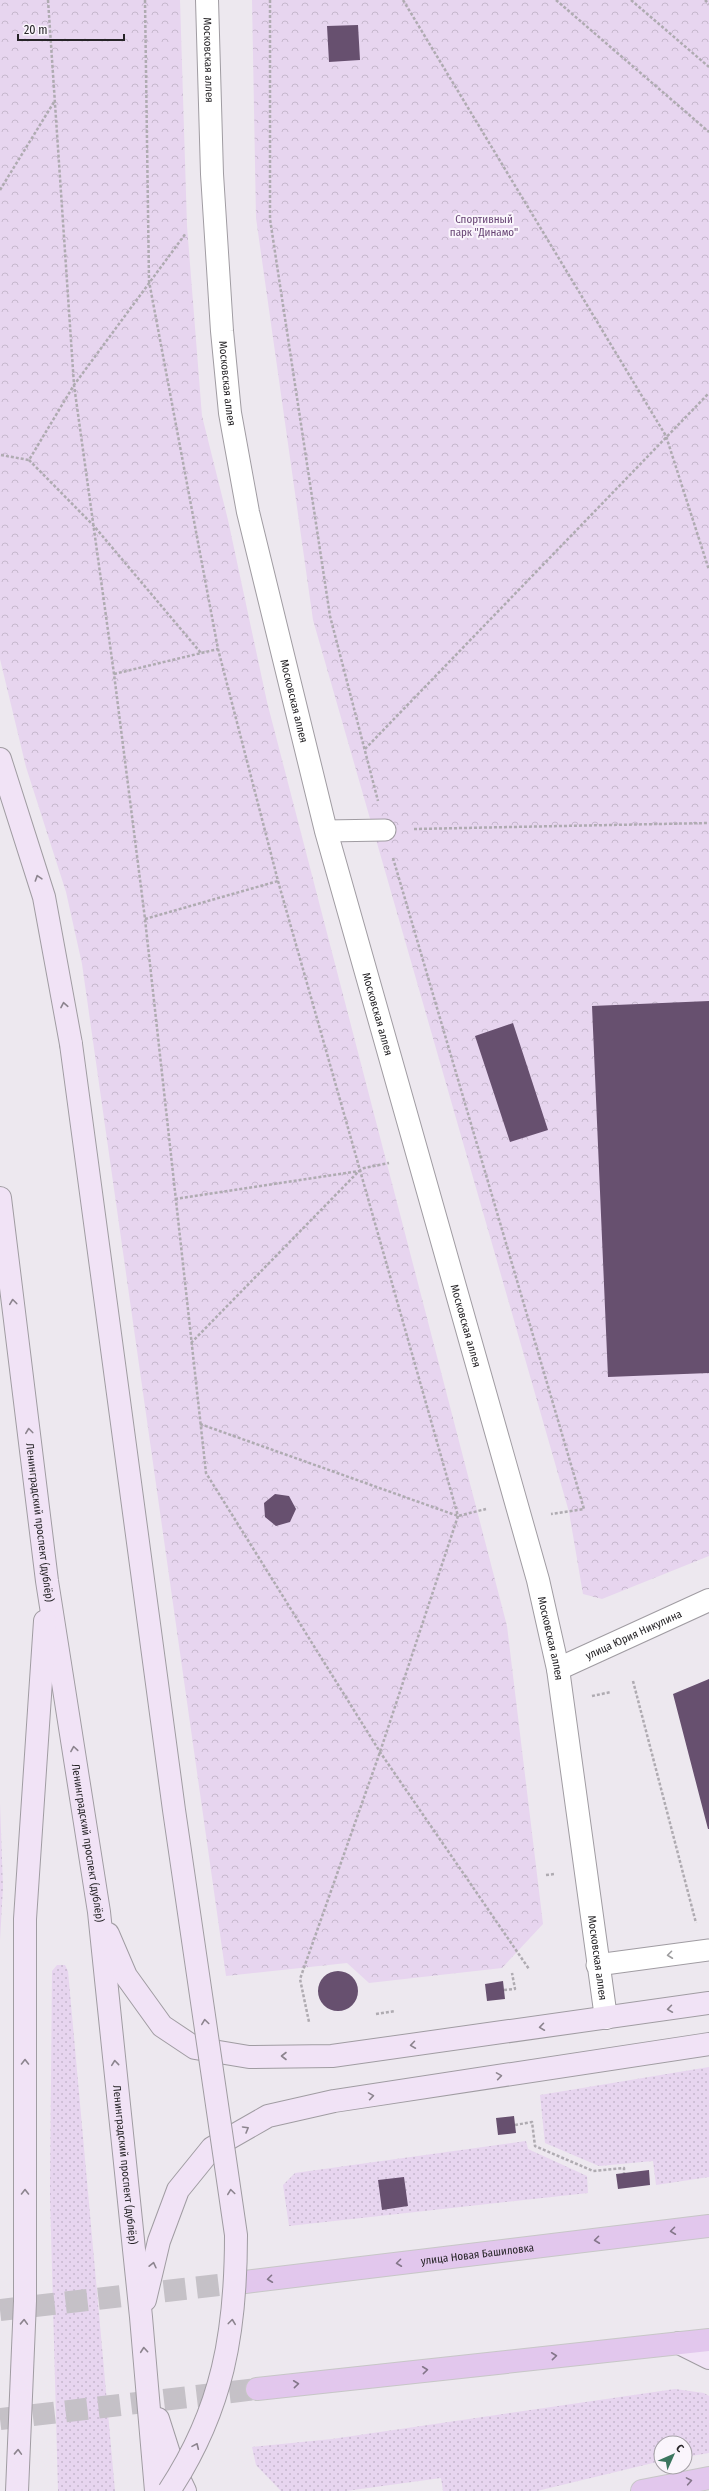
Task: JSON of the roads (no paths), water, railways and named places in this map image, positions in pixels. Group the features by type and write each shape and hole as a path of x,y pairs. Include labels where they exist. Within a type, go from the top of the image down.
{"main road":[{"path":"0,759 44,897 71,1044 173,1802 236,2235 235,2294 232,2324 217,2392 196,2449 169,2491"},
{"name":"Ленинградский проспект (дублёр)","path":"0,1198 47,1581 99,1912 141,2317 156,2491"},
{"path":"17,2491 25,2301 25,1919 47,1581"},
{"path":"99,1912 126,1976 162,2026 195,2048 249,2056 332,2056 709,2003"},
{"path":"141,2317 159,2241 178,2190 212,2148 268,2116 334,2101 709,2044"},
{"name":"улица Новая Башиловка","path":"245,2282 709,2226"},
{"path":"257,2389 709,2340"},
{"path":"679,2343 709,2358"},
{"path":"146,2384 173,2466 185,2491"},
{"path":"642,2491 709,2478"}],"street":[{"name":"Московская аллея","path":"207,0 212,174 230,413 248,512 326,831 538,1580 558,1669 597,1965 606,2018"},
{"name":"улица Юрия Никулина","path":"558,1669 709,1600"}],"lane":[{"path":"326,831 385,830"},
{"path":"597,1965 709,1950"}],"tunnel":[{"path":"0,2310 245,2282"},
{"path":"0,2419 257,2389"}],"park label":[{"name":"Спортивный парк \"Динамо\"","path":"484,225"}]}
